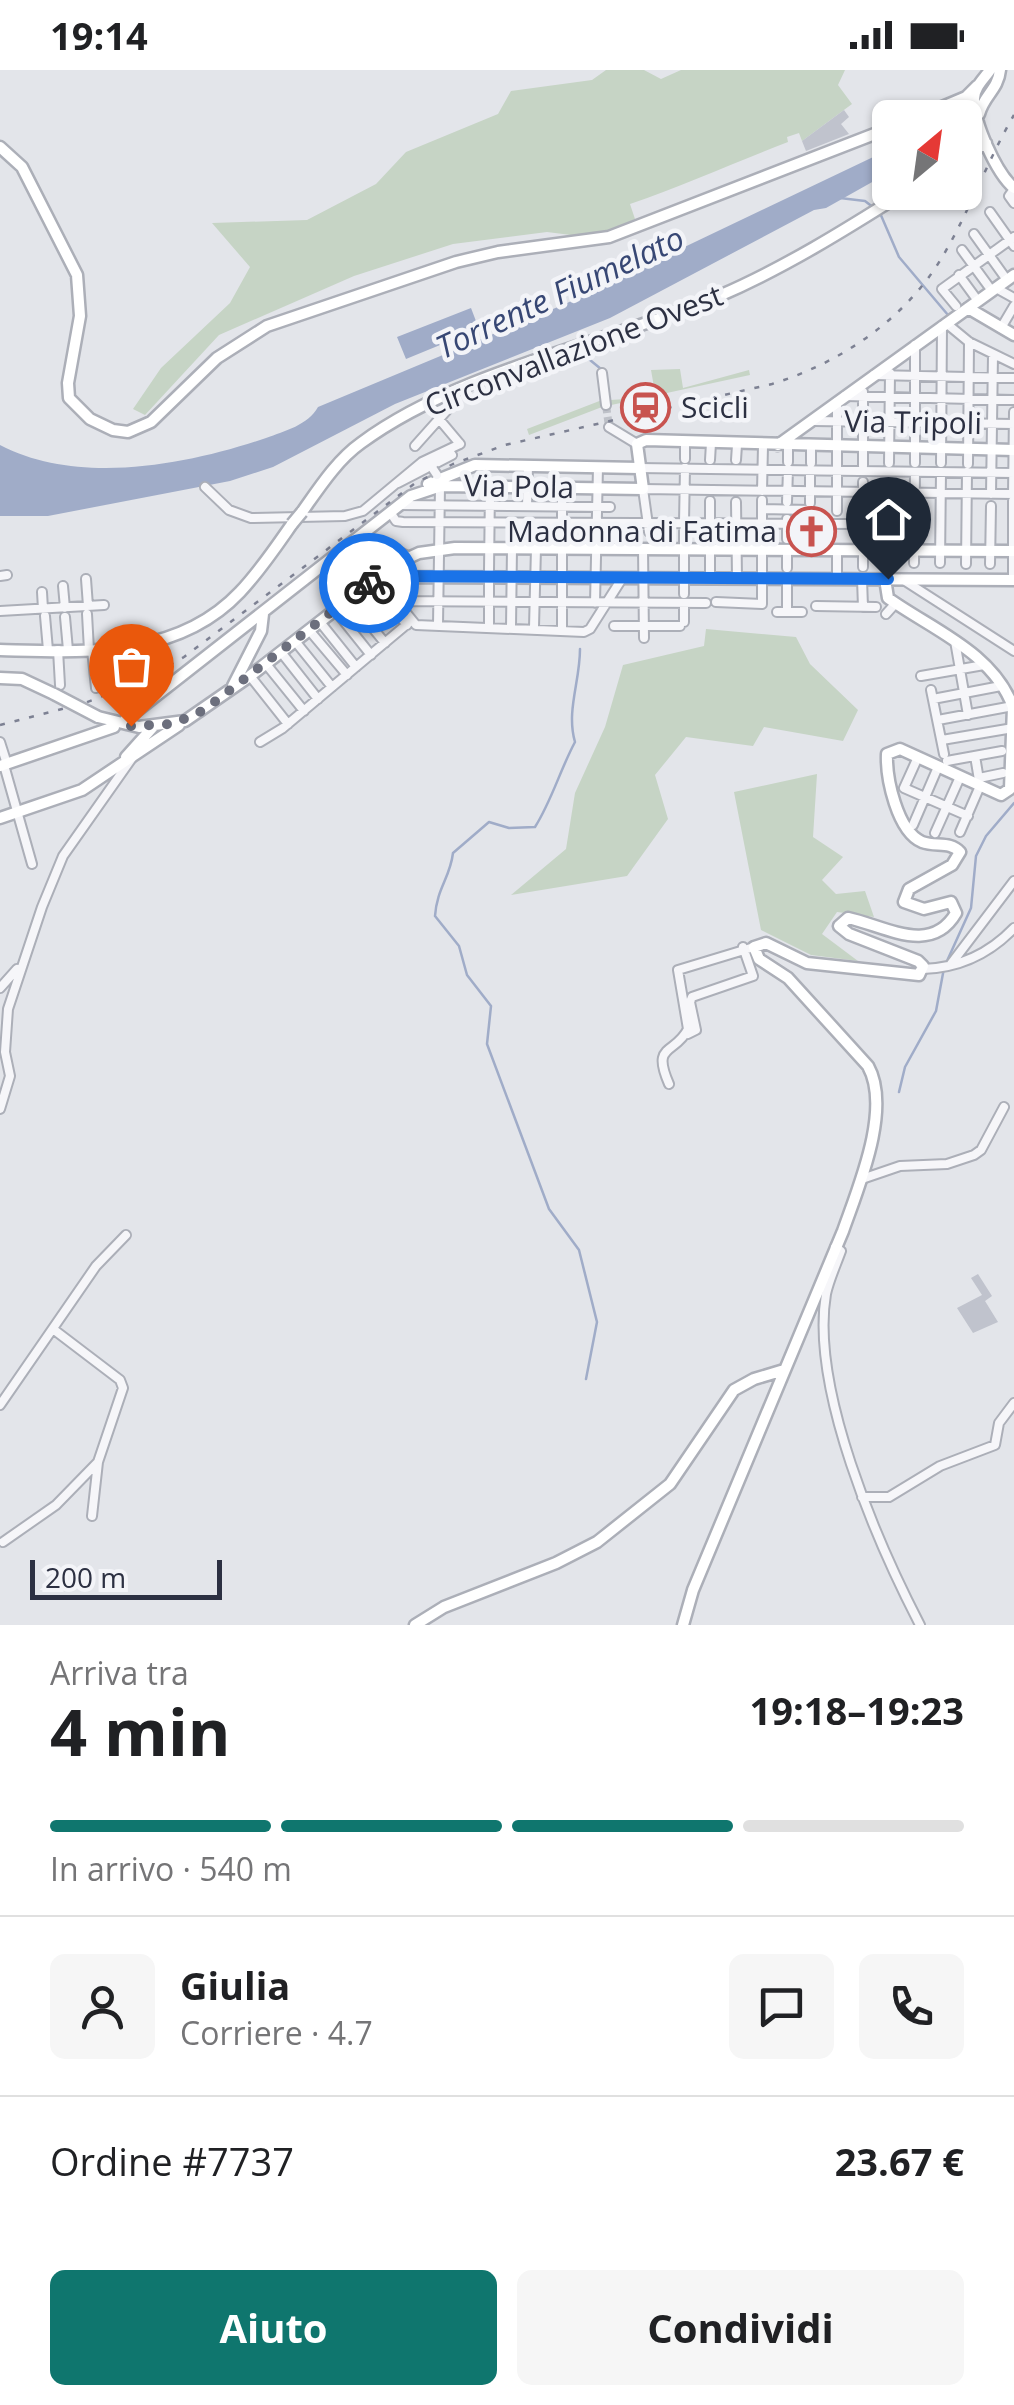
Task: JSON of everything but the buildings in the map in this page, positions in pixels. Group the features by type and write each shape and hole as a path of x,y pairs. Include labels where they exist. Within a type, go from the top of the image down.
{"street":[{"path":"985,78 991,88"},
{"path":"985,78 986,89 991,88"},
{"path":"961,100 985,78"},
{"path":"961,100 991,88"},
{"path":"991,88 979,114 996,167 1014,189 1009,196 1014,203"},
{"path":"0,147 22,167 77,275 80,316 69,398 90,419 121,432 151,422 217,358 267,326 456,262 498,252 595,242 872,135"},
{"name":"Circonvallazione Ovest","path":"0,652 114,650 174,636 212,616 238,594 346,456 388,425 490,378 735,288 876,210"},
{"path":"990,212 1013,241 942,289 1014,336"},
{"path":"974,234 990,254 1002,284"},
{"path":"962,250 1014,298"},
{"path":"959,275 967,305"},
{"path":"783,446 869,379 890,370 967,305 1002,284"},
{"path":"1002,328 1014,306"},
{"path":"944,324 969,342 1014,364"},
{"path":"940,571 944,324"},
{"path":"966,571 969,342"},
{"path":"911,573 915,345"},
{"path":"991,494 993,355"},
{"path":"890,370 916,376 1014,378"},
{"path":"888,566 890,370"},
{"path":"602,373 606,405"},
{"path":"863,606 863,397 869,379"},
{"path":"841,399 1014,400"},
{"path":"837,517 837,422 841,399"},
{"path":"415,446 448,409"},
{"path":"373,580 489,573 536,577 762,578 816,570 837,578 862,573 885,579 911,573 990,571 1013,580 1014,412"},
{"path":"439,420 460,444"},
{"path":"810,422 810,524"},
{"name":"Via Tripoli","path":"810,422 1014,424"},
{"path":"609,427 637,444"},
{"path":"423,438 441,454"},
{"path":"622,467 637,444 646,440 1014,450"},
{"path":"614,626 682,624 686,442"},
{"path":"710,578 711,443"},
{"path":"205,486 229,510 251,518 356,514 422,462 460,444"},
{"path":"438,625 436,474 460,444"},
{"path":"637,444 648,527"},
{"path":"737,445 737,578"},
{"path":"393,602 644,603 684,598 762,604 763,446"},
{"path":"783,446 788,466 787,573 782,612 802,612"},
{"path":"393,483 470,466 639,468 685,463 762,469 810,466 863,475 915,467 1014,473"},
{"path":"469,484 470,466"},
{"path":"527,506 528,466"},
{"path":"595,603 598,467"},
{"name":"Via Pola","path":"128,723 394,515 436,474 490,487 643,489"},
{"path":"489,626 490,487"},
{"path":"562,488 562,628"},
{"path":"643,489 787,501 810,501 838,492 1013,497"},
{"path":"762,500 810,501"},
{"path":"394,515 439,506 610,507"},
{"path":"990,571 991,506"},
{"path":"394,515 439,522 648,527 810,524 837,517 863,524"},
{"path":"527,523 536,577 534,628"},
{"path":"132,753 151,745 230,691 408,556 438,550 490,548 736,548 762,544 817,549 1013,550"},
{"path":"512,548 512,627"},
{"path":"643,548 644,638"},
{"path":"816,570 817,549"},
{"path":"837,549 837,578"},
{"path":"336,558 398,551 408,556"},
{"path":"911,573 1014,651"},
{"path":"260,742 288,724 412,623 584,632 590,629 623,578"},
{"path":"86,579 96,688"},
{"path":"885,579 885,595 984,665 1013,706 1011,795 1002,796 979,782 960,777 943,761"},
{"path":"373,580 412,623"},
{"path":"57,689 58,650 65,612 63,586"},
{"path":"42,592 44,613 58,650"},
{"path":"349,598 385,643"},
{"path":"816,606 837,601 876,607"},
{"path":"886,614 895,604"},
{"path":"0,612 65,612 104,606"},
{"path":"335,610 370,655"},
{"path":"230,691 261,632 263,614"},
{"path":"320,622 356,667"},
{"path":"309,630 347,675"},
{"path":"295,641 332,687"},
{"path":"955,641 971,735"},
{"path":"281,652 318,698"},
{"path":"266,664 304,711"},
{"path":"921,676 984,665"},
{"path":"250,676 288,724"},
{"path":"0,680 28,681 57,689 98,717 153,727 185,721"},
{"path":"911,829 943,761 932,694 1001,686"},
{"path":"938,720 969,719 1013,706"},
{"path":"0,1109 10,1076 3,1054 8,1009 20,965 63,856 132,753 134,737 128,723"},
{"path":"4,765 114,727"},
{"path":"151,745 156,736 153,727"},
{"path":"0,818 82,790 120,766 153,727"},
{"path":"942,740 1012,728"},
{"path":"0,742 32,864"},
{"path":"923,969 918,961 849,934 839,926 848,918 924,937 950,923 956,913 954,904 918,909 906,905 903,899 909,889 952,865 960,852 952,845 922,842 911,829 899,809 886,758 894,749 918,758 943,761 1002,751"},
{"path":"960,832 979,782 975,756"},
{"path":"918,758 904,788 968,816"},
{"path":"979,782 1003,773"},
{"path":"935,833 960,777"},
{"path":"951,964 1014,881"},
{"path":"691,1018 678,970 762,942 793,959 915,976 923,969 940,968 993,949 1014,928"},
{"path":"669,1084 662,1064 663,1052 687,1034 692,998 753,976 748,947"},
{"path":"748,947 788,978 874,1077 875,1112 862,1179 826,1297 824,1351 862,1497 880,1546 920,1625"},
{"path":"0,988 20,965"},
{"path":"862,1179 900,1166 947,1164 974,1155 981,1150 1004,1107"},
{"path":"0,1405 96,1266 126,1235"},
{"path":"683,1625 693,1590 838,1249"},
{"path":"53,1329 120,1380 123,1388 98,1462 92,1516"},
{"path":"414,1625 444,1607 556,1563 596,1542 670,1484 739,1386 784,1370"},
{"path":"862,1497 889,1497 940,1466 995,1445 999,1423 1014,1403"},
{"path":"3,1542 56,1505 98,1462"}],"green space":[{"path":"606,70 644,70 661,79 681,70 845,70 838,85 852,104 802,141 799,133 787,137 788,142 630,204 635,219 595,238 547,232 453,244 354,276 219,335 145,415 133,409 161,368 230,303 250,267 212,223 307,220 376,184 406,152 498,114 511,91 592,80"},
{"path":"680,369 683,388 749,370 750,375 602,407 529,435 527,429 602,400 608,404 610,400 643,398 642,391 654,387 651,370"},
{"path":"706,629 796,637 810,664 858,710 843,741 764,727 753,746 686,737 655,775 668,819 627,876 511,895 566,849 575,793 605,727 623,665 704,646"},
{"path":"817,774 813,837 843,857 822,880 836,894 865,891 874,917 837,912 822,934 858,961 811,955 761,930 734,792"}],"water":[{"path":"872,158 872,182 826,208 814,210 610,318 395,404 273,467 230,481 48,516 0,516 0,445 31,458 98,468 168,463 235,448 288,430 318,407 565,304"},
{"path":"471,308 479,329 406,359 397,337"}],"waterway":[{"path":"840,198 865,201 872,206"},
{"path":"880,213 899,257 948,315"},
{"path":"579,351 601,369"},
{"path":"580,649 572,719 575,742 541,817 535,827 509,828 489,822 453,853 435,916 459,946 467,975 491,1006 487,1044 549,1209 579,1250 597,1322 586,1379"},
{"path":"947,961 971,908 976,856 986,836 1014,803"},
{"path":"899,1092 905,1067 936,1011 944,968"}],"tunnel":[{"path":"606,405 609,427"}],"railway":[{"path":"0,725 85,703 141,681 184,657 414,484 453,464 505,445 772,384 846,351 889,320 926,281 951,241 1014,115"}],"way so far":[{"path":"131,726 173,724 204,710 369,583"}],"place":[{"name":"Scicli","path":"646,408"},
{"name":"Madonna di Fatima","path":"812,532"}],"route":[{"path":"369,583 377,576 888,579"}],"water label":[{"name":"Torrente Fiumelato","path":"560,293"}]}
